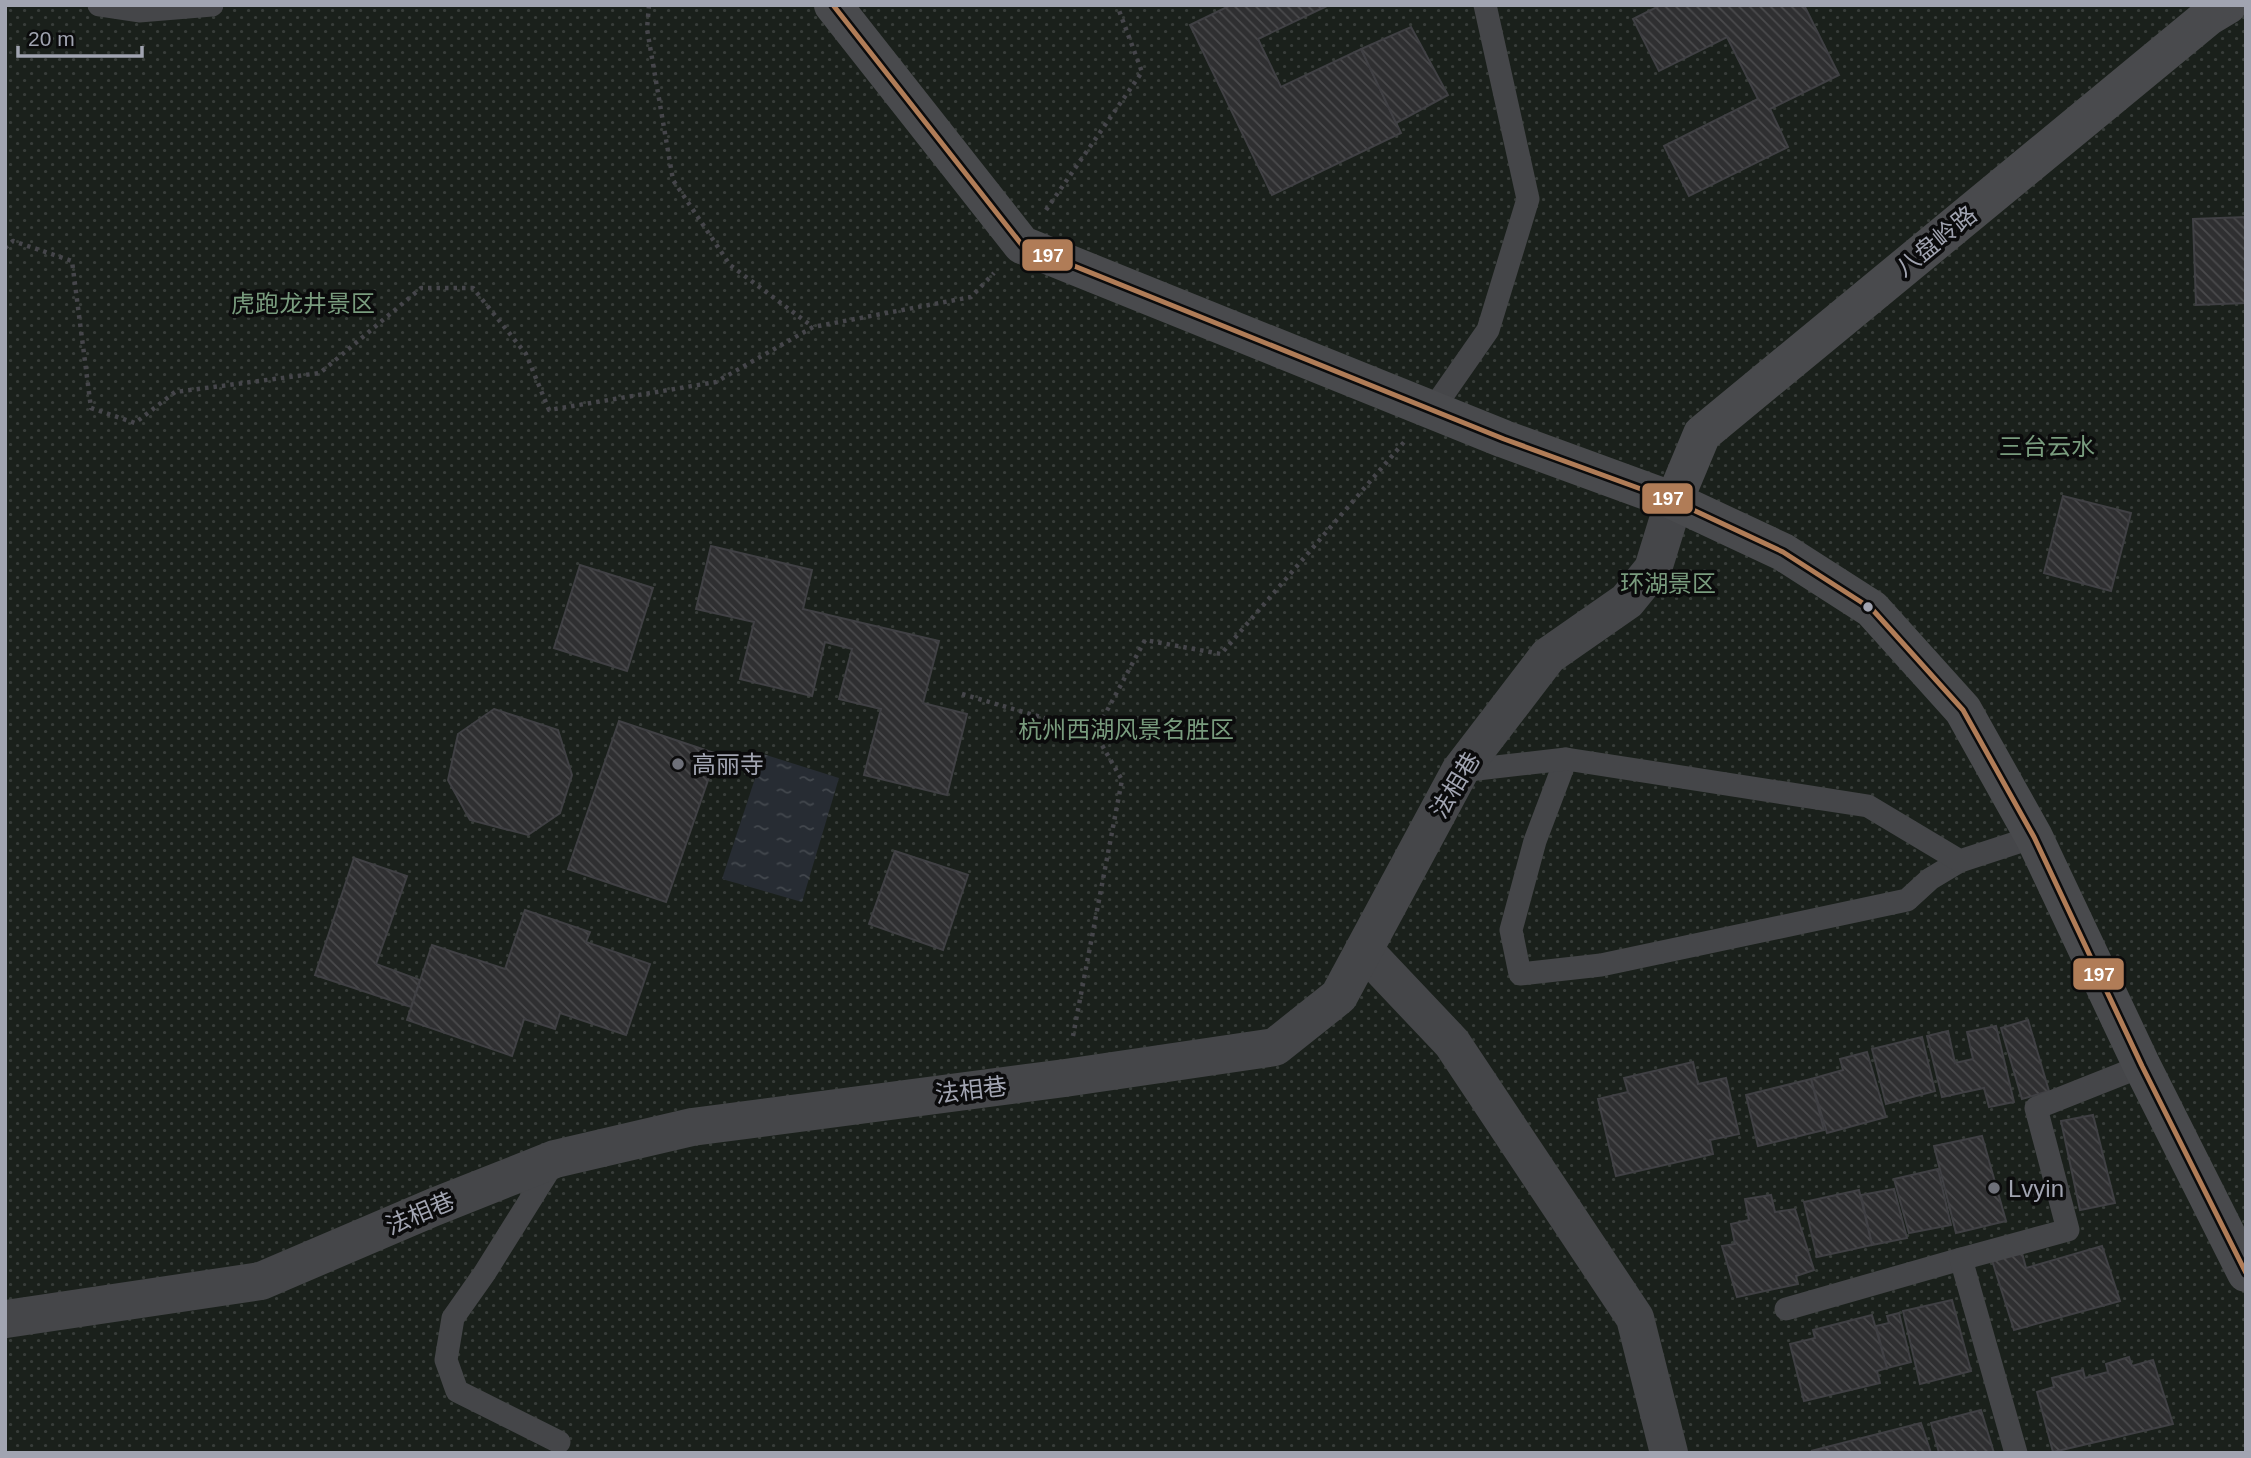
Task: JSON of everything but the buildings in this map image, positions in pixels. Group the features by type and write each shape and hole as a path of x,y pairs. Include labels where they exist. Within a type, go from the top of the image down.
{"street":[{"path":"833,5 1021,245 1504,439 1674,501 1783,552 1872,609 1963,710 2034,837 2142,1066 2246,1273"},
{"name":"八盘岭路","path":"1674,501 1702,434 2208,17 2228,5"},
{"name":"法相巷","path":"6,1319 261,1281 555,1159 692,1127 1065,1078 1275,1047 1339,996 1460,771 1548,656 1627,601 1653,569 1674,501"},
{"path":"1364,950 1452,1043 1635,1318 1669,1453"}],"lane":[{"path":"99,5 139,10 212,5"},
{"path":"1433,409 1488,330 1528,199 1485,5"},
{"path":"1460,771 1566,759 1868,806 1960,861"},
{"path":"1566,759 1535,841 1511,930 1520,974 1601,965 1907,900 1930,879 1960,861 2034,837"},
{"path":"1786,1309 2068,1230 2036,1108 2142,1066"},
{"path":"555,1159 484,1274 453,1318 446,1360 457,1391 559,1442"},
{"path":"1961,1259 2016,1453"}],"path":[{"path":"649,5 647,29 673,180 730,265 813,327"},
{"path":"5,248 13,241 72,261 91,408 135,423 175,392 320,373 421,288 473,288 526,354 549,410 716,382 813,327 971,297 1021,245 1142,72 1117,5"},
{"path":"1095,733 1145,640 1221,654 1433,409"},
{"path":"962,694 1095,733 1122,780 1065,1078"}],"green space":[{"name":"环湖景区","path":"5,5 2246,5 2246,1453 5,1453"}],"water":[{"path":"763,754 839,778 802,902 722,879"}],"transit line":[{"name":"197","path":"833,5 1022,245 1504,439 1674,501 1783,552 1872,609 1963,710 2034,837 2142,1066 2246,1273"}],"place":[{"name":"高丽寺","path":"678,764"},
{"name":"Lvyin","path":"1994,1188"}],"park label":[{"name":"虎跑龙井景区","path":"303,303"},
{"name":"三台云水","path":"2047,446"},
{"name":"杭州西湖风景名胜区","path":"1126,729"}]}
